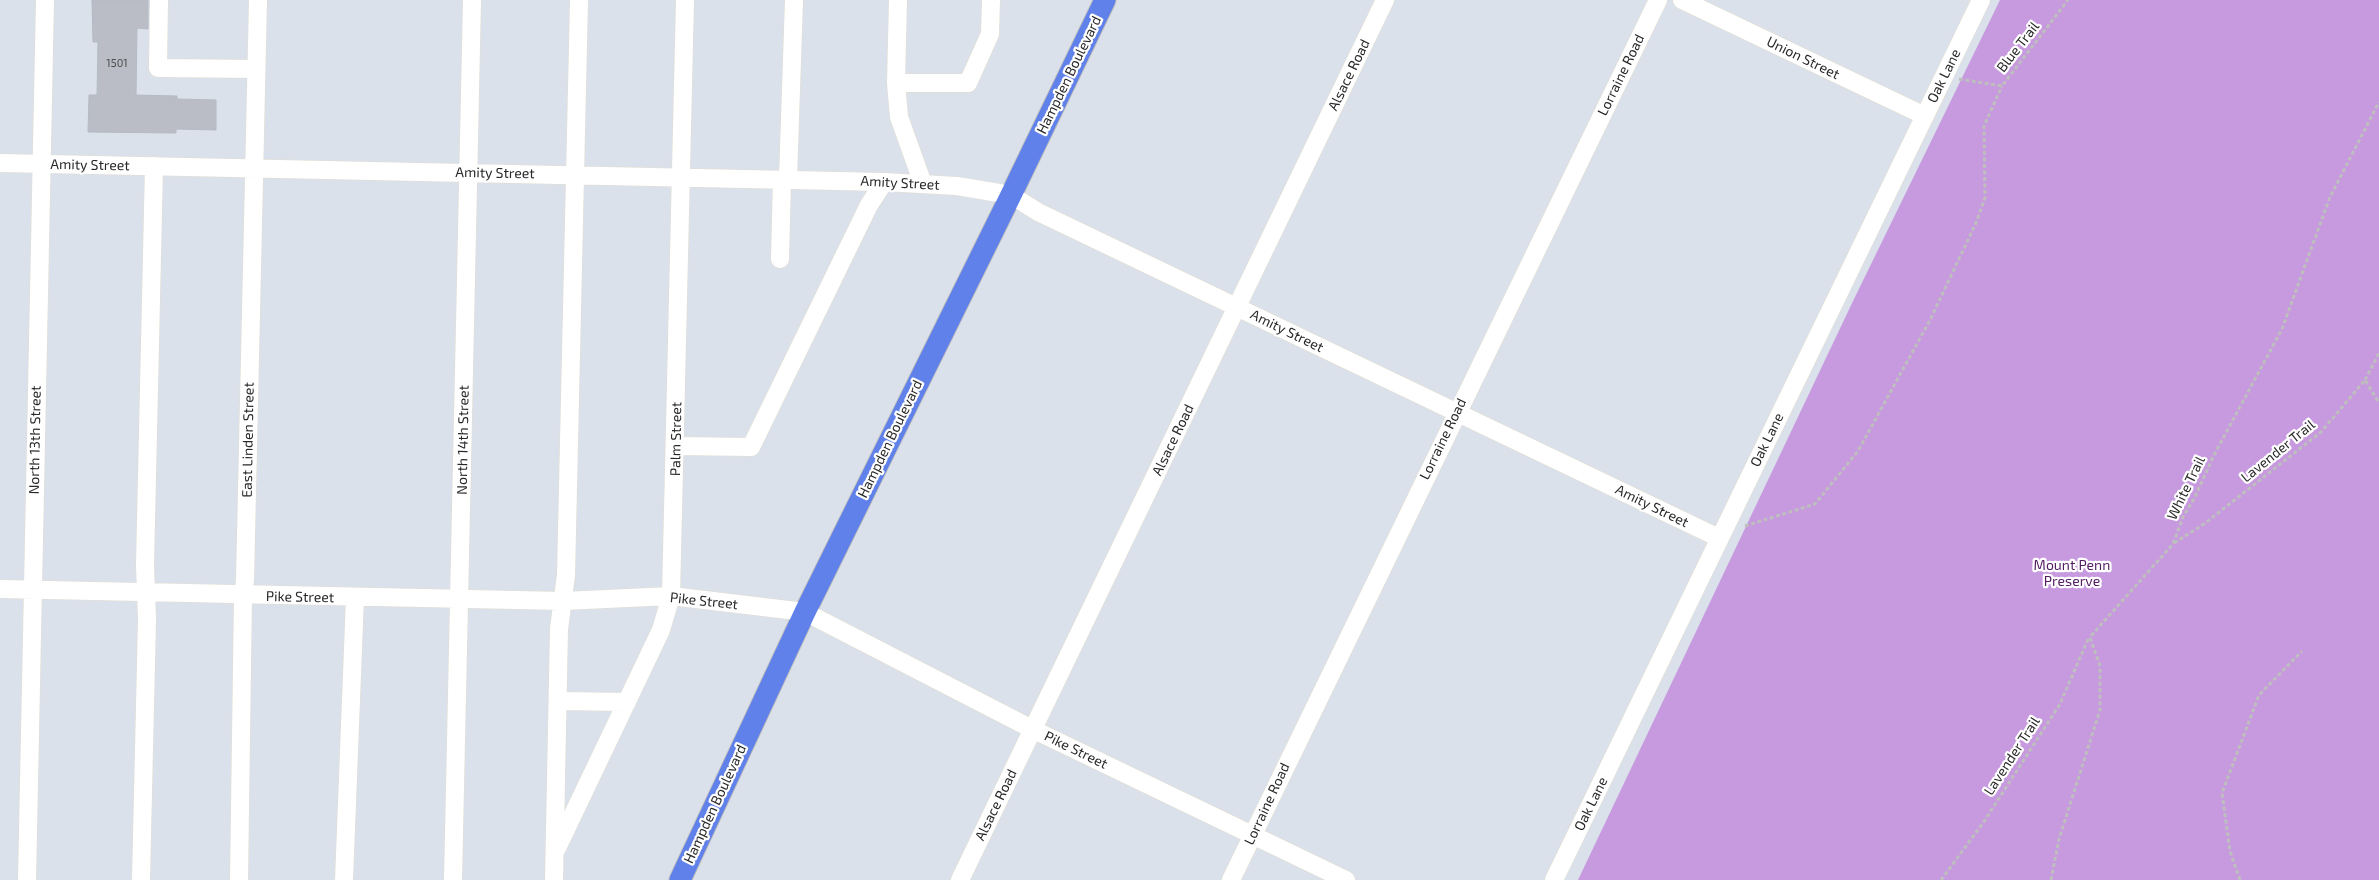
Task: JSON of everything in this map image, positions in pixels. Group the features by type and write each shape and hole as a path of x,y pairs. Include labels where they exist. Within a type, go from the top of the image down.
{"main road":[{"name":"Hampden Boulevard","path":"680,880 805,612 1105,0"}],"street":[{"name":"North 13th Street","path":"27,880 45,0"},
{"path":"159,0 158,68 256,69"},
{"name":"East Linden Street","path":"239,880 243,596 245,580 258,0"},
{"name":"North 14th Street","path":"453,880 472,0"},
{"path":"554,880 559,629 566,575 579,0"},
{"name":"Palm Street","path":"555,853 662,630 671,596 685,0"},
{"path":"780,259 794,0"},
{"path":"898,0 896,83 899,116 923,184"},
{"path":"896,83 968,83 990,34 991,0"},
{"name":"Alsace Road","path":"960,880 1385,0"},
{"name":"Lorraine Road","path":"1231,880 1658,0"},
{"name":"Union Street","path":"1682,0 1925,116"},
{"name":"Oak Lane","path":"1554,880 1981,0"},
{"name":"Amity Street","path":"0,163 884,182 957,186 1011,195 1038,212 1237,306 1456,413 1722,533"},
{"path":"141,880 154,166"},
{"path":"676,446 751,447 869,205 884,182"},
{"name":"Pike Street","path":"0,589 243,596 563,601 671,596 805,612 1032,729 1346,880"},
{"path":"344,880 355,597"},
{"path":"558,701 627,702"}],"path":[{"name":"Blue Trail","path":"1944,76 2002,86 2068,0"},
{"path":"1722,533 1769,520 1815,504 1858,451 1930,320 1976,224 1985,198 1984,126 2002,86"},
{"name":"White Trail","path":"2090,637 2173,544 2183,517 2195,497 2214,455 2282,329 2330,197 2379,102"},
{"name":"Lavender Trail","path":"2173,544 2204,524 2321,432 2365,380 2379,353"},
{"path":"2365,380 2379,403"},
{"path":"2051,880 2059,838 2100,710 2100,666 2090,637"},
{"name":"Lavender Trail","path":"1941,880 1983,823 2060,704 2090,637"},
{"path":"2240,880 2230,851 2222,793 2259,694 2302,651"}],"green space":[{"name":"Mount Penn Preserve","path":"2000,0 2379,0 2379,880 1578,880 1854,299"}],"building":[{"path":"92,0 148,0 148,29 137,28 136,95 177,96 177,99 216,100 216,130 176,129 176,133 88,132 89,95 97,95 98,42 93,42"}]}
